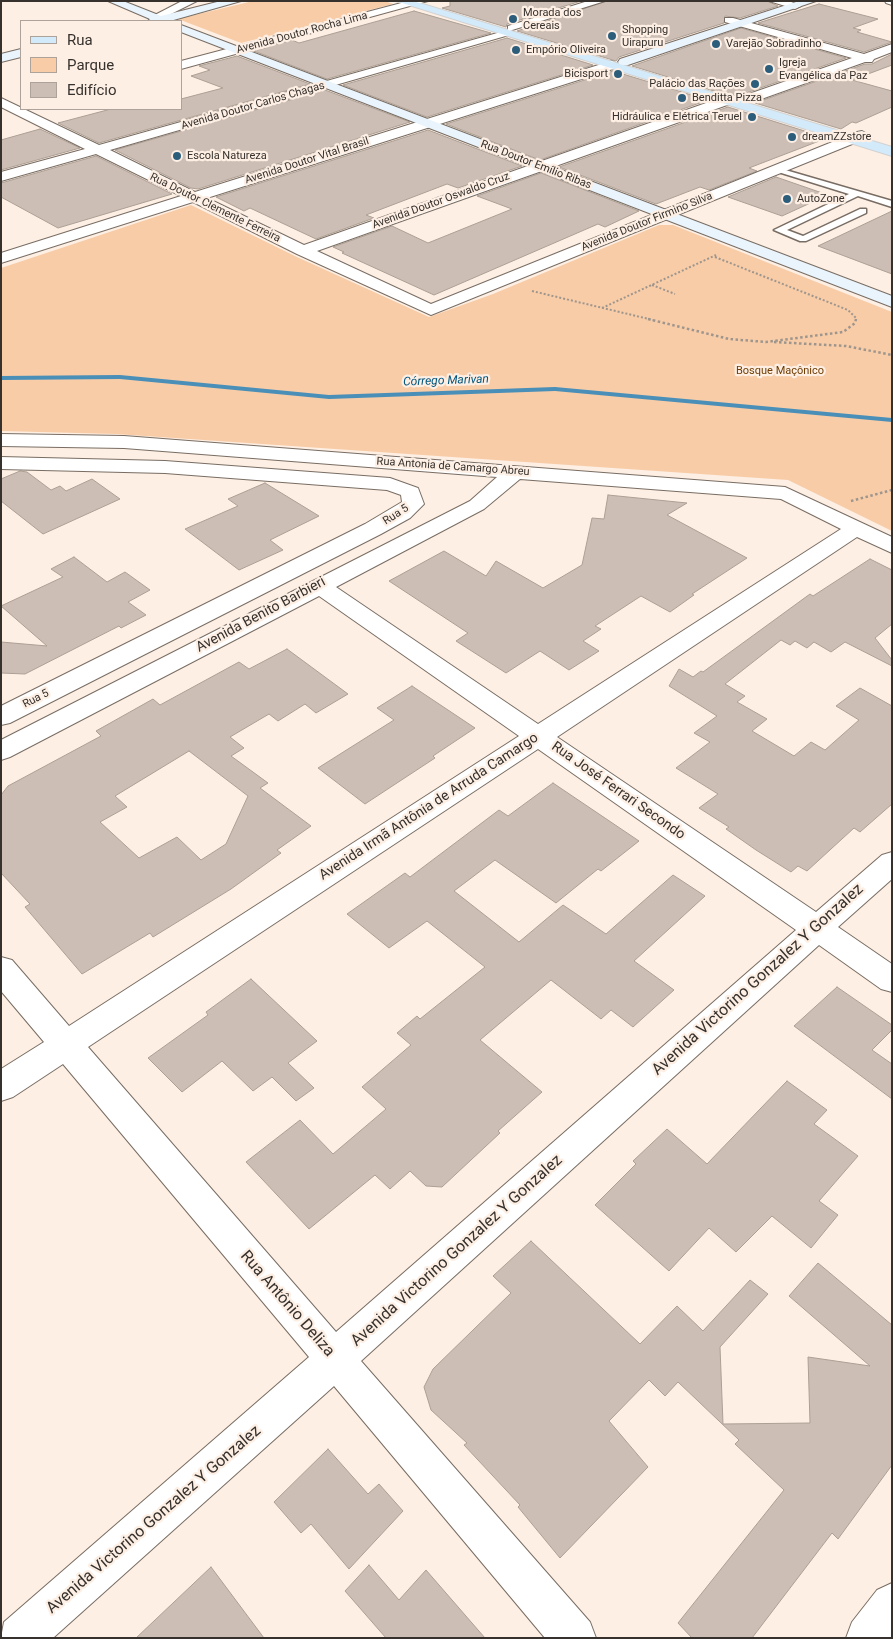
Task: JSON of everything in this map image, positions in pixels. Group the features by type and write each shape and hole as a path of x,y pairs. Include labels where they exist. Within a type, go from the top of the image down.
{"main road":[{"path":"416,2 748,98 890,148"},
{"path":"615,61 728,100 857,137"}],"street":[{"path":"113,1 158,20 236,1"},
{"path":"158,20 192,1"},
{"name":"Avenida Doutor Carlos Chagas","path":"1,178 327,85 600,1"},
{"name":"Avenida Doutor Vital Brasil","path":"1,258 427,123 615,61 729,20 785,3 811,1"},
{"name":"Avenida Doutor Rocha Lima","path":"182,65 416,2"},
{"name":"Avenida Doutor Vital Brasil","path":"615,61 742,24 785,3"},
{"path":"729,20 883,63"},
{"name":"Rua Doutor Emílio Ribas","path":"182,28 892,302"},
{"name":"Avenida Doutor Oswaldo Cruz","path":"303,251 537,166 728,100 748,98 892,48"},
{"path":"1,58 20,53"},
{"name":"Rua Doutor Clemente Ferreira","path":"10,108 303,251 431,310"},
{"name":"Avenida Doutor Firmino Silva","path":"431,310 857,137"},
{"name":"Rua Antonia de Camargo Abreu","path":"1,440 124,442 785,493 892,546"},
{"name":"Rua 5","path":"1,463 164,467 390,484 410,492 413,504 402,513 373,529 1,717"},
{"name":"Avenida Benito Barbieri","path":"1,751 318,585 477,505 515,472"},
{"name":"Avenida Irmã Antônia de Arruda Camargo","path":"1,1087 857,528"},
{"name":"Rua José Ferrari Secondo","path":"318,585 892,980"},
{"name":"Avenida Victorino Gonzalez Y Gonzalez","path":"20,1638 335,1360 892,862"},
{"name":"Rua Antônio Deliza","path":"1,969 574,1638"},
{"path":"868,1638 892,1606"}],"lane":[{"path":"778,169 828,186 858,192 892,204"},
{"path":"837,202 863,211 803,239 779,230 837,202 858,192"}],"path":[{"path":"601,308 741,244"},
{"path":"705,253 844,308 856,318 855,323 843,332 766,342"},
{"path":"500,282 702,334 729,339 846,346 892,355"},
{"path":"652,285 674,294"},
{"path":"820,509 892,490"}],"green space":[{"path":"253,1 385,1 393,4 241,43 178,19"},
{"name":"Bosque Maçônico","path":"191,205 297,257 429,317 493,294 659,225 673,225 892,312 892,531 788,480 116,434 1,431 1,268"}],"building":[{"path":"450,1 581,1 507,24 506,27 442,8 450,6"},
{"path":"607,1 767,1 778,6 740,18 725,16 724,23 619,57 616,61 517,31"},
{"path":"819,4 878,19 853,28 861,30 857,32 892,42 864,52 758,23"},
{"path":"414,11 491,33 327,79 254,51 292,40 299,43"},
{"path":"741,28 846,58 746,93 727,95 632,66"},
{"path":"507,38 593,65 427,117 343,85"},
{"path":"892,54 892,65 852,80 892,91 892,107 856,123 852,122 841,129 755,103 865,64 872,64"},
{"path":"237,56 310,84 99,143 58,123 107,110 182,110 182,99 223,88 191,76 210,70 199,66"},
{"path":"613,71 708,100 540,160 446,124"},
{"path":"325,90 410,122 198,189 191,188 115,150"},
{"path":"728,107 827,138 749,168 757,171 709,190 700,187 656,204 559,167"},
{"path":"40,129 80,148 1,170 1,140"},
{"path":"428,130 522,166 458,188 447,184 366,215 374,218 316,239 250,208 244,211 216,197"},
{"path":"96,156 172,194 58,228 1,197 1,183"},
{"path":"541,173 639,211 605,227 598,224 434,295 342,253 344,252 333,247 392,226 428,243 512,209 477,196"},
{"name":"AutoZone","path":"776,177 828,195 782,216 728,197"},
{"path":"892,211 892,274 818,246"},
{"path":"20,471 27,472 51,490 60,486 66,491 92,479 120,499 43,534 1,501 1,479"},
{"path":"265,483 319,516 270,540 283,550 239,570 185,529 238,506 228,499"},
{"path":"608,495 687,503 667,515 747,558 692,594 694,595 670,612 641,596 595,626 601,629 583,641 599,651 569,670 540,651 506,673 456,641 468,633 389,581 444,551 486,576 496,561 543,588 582,565 592,518 604,519"},
{"path":"74,557 107,582 125,572 150,590 128,602 146,615 121,628 119,626 25,674 1,673 1,642 47,646 1,606 63,577 51,569"},
{"path":"870,559 892,570 892,624 875,638 892,660 892,666 845,642 831,652 814,642 807,648 795,641 790,645 781,640 725,684 745,696 737,702 767,719 752,731 794,756 811,742 825,750 859,720 836,706 860,688 892,706 892,804 860,832 854,828 807,871 798,866 791,872 756,850 726,829 729,827 699,808 718,794 676,768 710,742 694,733 717,716 669,686 679,669 693,677 701,671 703,672 810,594 813,596"},
{"path":"287,649 348,694 316,713 305,704 278,721 269,714 230,737 244,748 231,756 268,783 260,788 311,826 277,850 281,853 231,889 153,937 150,933 82,974 25,907 30,904 1,873 1,795 8,786 101,736 96,731 153,699 160,705 239,662 249,669","holes":["189,751 248,796 226,844 201,860 177,837 139,858 100,822 127,807 115,796"]},
{"path":"412,686 475,728 433,756 435,758 365,804 318,768 394,720 377,708"},
{"path":"553,783 639,841 601,871 598,869 556,903 495,860 454,891 519,942 563,905 606,934 673,875 705,896 634,961 674,990 633,1027 611,1010 601,1019 551,980 480,1040 542,1092 498,1131 500,1133 442,1187 426,1186 410,1171 390,1189 375,1175 309,1229 246,1162 300,1120 333,1154 386,1109 362,1087 411,1045 397,1033 417,1016 420,1019 485,967 427,921 389,948 347,914 405,873 410,877 499,810 508,816"},
{"path":"251,979 317,1041 288,1063 314,1088 296,1101 272,1077 253,1091 222,1061 182,1092 148,1058 208,1015 206,1012"},
{"path":"837,987 892,1025 892,1030 872,1050 892,1064 892,1099 794,1026"},
{"path":"787,1081 827,1110 814,1124 858,1156 819,1201 838,1215 811,1248 772,1216 736,1252 709,1228 669,1271 595,1205 636,1164 633,1161 667,1129 707,1164"},
{"path":"531,1241 640,1344 677,1306 703,1331 750,1280 768,1294 720,1347 723,1424 810,1423 808,1357 870,1366 789,1296 818,1263 892,1325 892,1465 838,1539 832,1533 752,1638 692,1638 678,1623 784,1490 735,1444 739,1440 678,1382 665,1396 649,1380 609,1421 648,1467 560,1558 518,1507 520,1505 464,1445 467,1443 431,1410 424,1387 433,1369 511,1293 493,1276"},
{"path":"328,1449 368,1494 379,1484 403,1511 349,1569 311,1524 301,1533 274,1502"},
{"path":"369,1565 399,1600 426,1570 485,1638 386,1638 345,1591"},
{"path":"211,1567 264,1638 136,1638"}],"waterway":[{"name":"Córrego Marivan","path":"1,378 120,377 329,397 555,389 892,420"}],"place":[{"name":"Morada dos Cereais","path":"513,19"},
{"name":"Shopping Uirapuru","path":"612,36"},
{"name":"Varejão Sobradinho","path":"716,44"},
{"name":"Empório Oliveira","path":"516,50"},
{"name":"Igreja Evangélica da Paz","path":"769,69"},
{"name":"Bicisport","path":"618,74"},
{"name":"Palácio das Rações","path":"755,84"},
{"name":"Benditta Pizza","path":"682,98"},
{"name":"Hidráulica e Elétrica Teruel","path":"752,117"},
{"name":"dreamZZstore","path":"792,137"},
{"name":"Escola Natureza","path":"177,156"},
{"name":"AutoZone","path":"787,199"}]}
